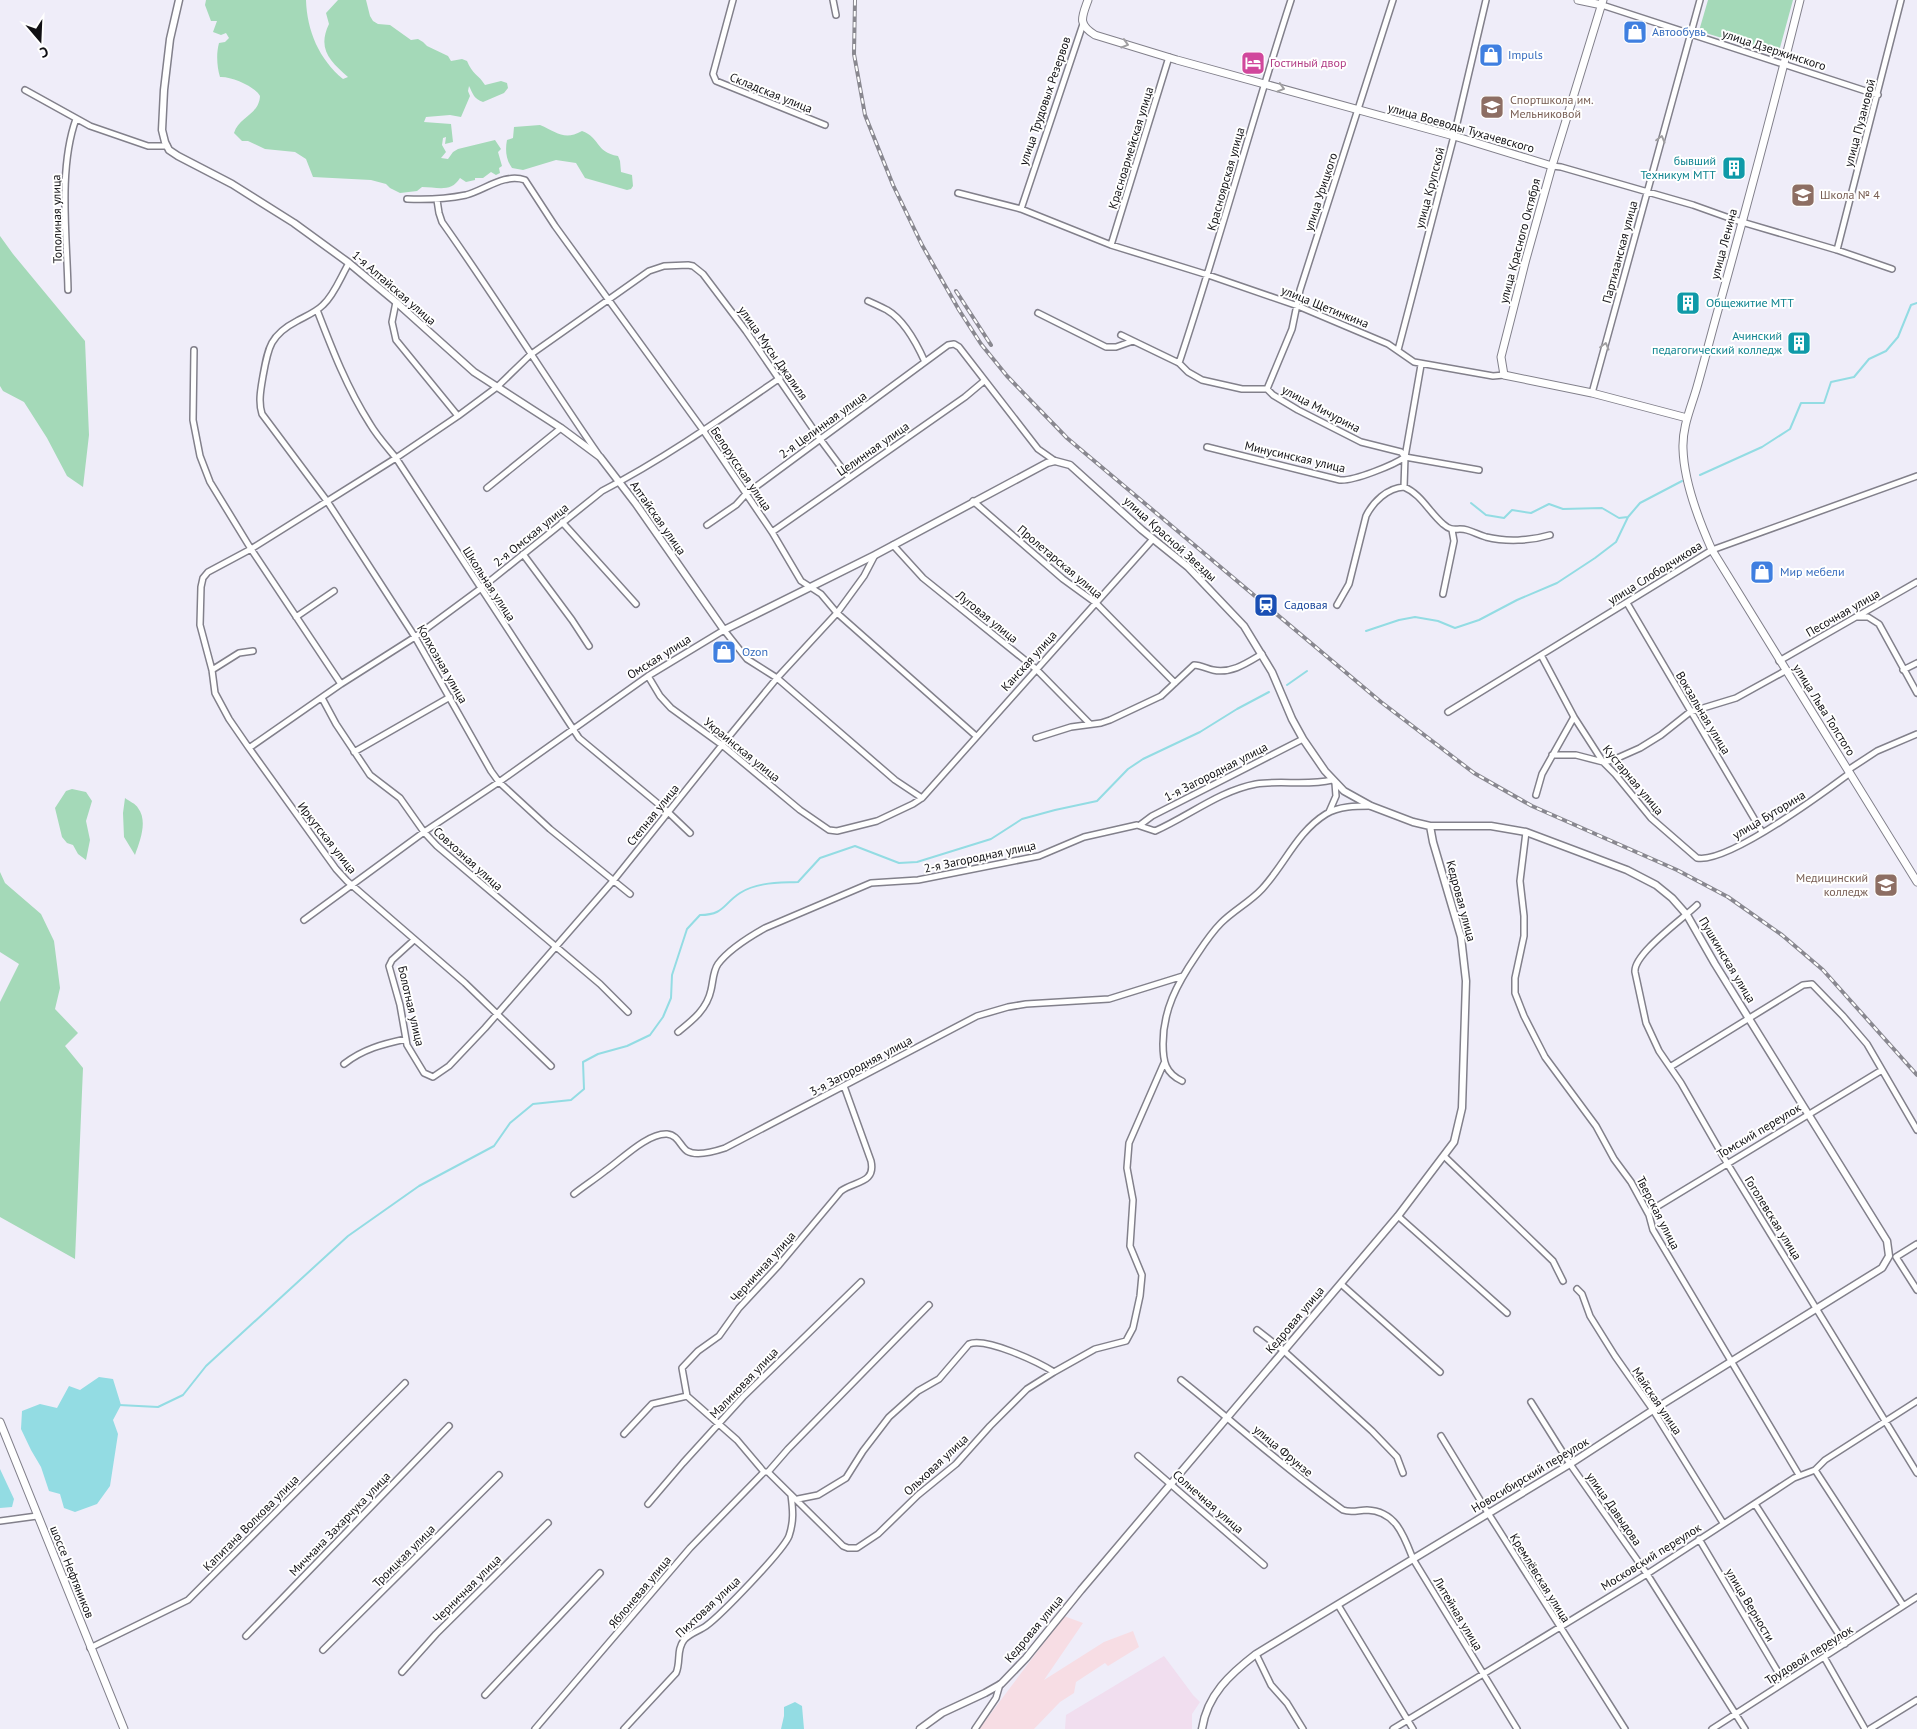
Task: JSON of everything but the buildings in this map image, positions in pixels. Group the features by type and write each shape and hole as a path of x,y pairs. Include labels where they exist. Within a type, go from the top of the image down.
{"main road":[{"name":"улица Трудовых Резервов","path":"1083,24 1083,14 1088,0"},
{"name":"улица Дзержинского","path":"1578,0 1602,3"},
{"name":"улица Ленина","path":"1712,550 1702,526 1687,477 1683,449 1687,418 1697,388 1742,222 1800,0"},
{"name":"улица Красного Октября","path":"1504,374 1501,358 1552,166 1602,3"},
{"name":"улица Воеводы Тухачевского","path":"1083,24 1085,29 1095,35 1169,58 1454,136 1552,166"},
{"name":"улица Щетинкина","path":"1504,374 1592,393 1687,418"},
{"name":"улица Льва Толстого","path":"1712,550 1917,882"},
{"name":"шоссе Нефтяников","path":"0,1422 124,1729"}],"street":[{"path":"25,90 90,126 148,146 167,146 162,130 164,90 170,39 179,0"},
{"name":"Складская улица","path":"732,0 713,74 716,81 824,125"},
{"path":"833,0 836,15"},
{"name":"Красноярская улица","path":"1179,363 1208,275 1264,84 1291,0"},
{"name":"улица Урицкого","path":"1267,389 1292,329 1300,290 1392,0"},
{"name":"улица Крупской","path":"1398,350 1454,136 1486,0"},
{"name":"Партизанская улица","path":"1592,393 1700,0"},
{"name":"улица Пузановой","path":"1837,250 1901,0"},
{"name":"улица Дзержинского","path":"1602,3 1690,35 1878,95"},
{"name":"улица Трудовых Резервов","path":"1021,209 1083,24"},
{"name":"Красноармейская улица","path":"1111,245 1169,58"},
{"name":"Тополиная улица","path":"68,290 65,176 72,130 76,119"},
{"name":"1-я Алтайская улица","path":"167,146 178,156 270,206 349,262 464,364 561,428 600,457"},
{"name":"улица Воеводы Тухачевского","path":"1552,166 1561,166 1647,191 1892,269"},
{"name":"Белорусская улица","path":"437,200 473,193 509,178 525,180 608,300 703,430 772,532 801,581 821,594 837,613 976,736"},
{"name":"улица Щетинкина","path":"958,193 1021,209 1111,245 1208,275 1298,306 1388,344 1409,360 1421,365 1493,376 1504,374"},
{"path":"407,199 437,200"},
{"name":"Алтайская улица","path":"437,200 442,222 488,288 530,355 600,457 724,630 747,659 777,678 895,780 922,798"},
{"path":"317,310 331,295 349,262"},
{"name":"улица Мусы Джалиля","path":"608,300 649,271 664,266 693,266 703,274 746,330 820,439 849,478"},
{"path":"251,549 396,458 458,416 497,387 530,355 608,300"},
{"path":"868,301 888,310 896,317 918,346 925,362"},
{"path":"396,302 392,322 396,340 458,416"},
{"name":"Колхозная улица","path":"317,310 278,335 269,346 260,406 265,418 327,502 415,637 499,782 550,829 630,894"},
{"name":"Школьная улица","path":"317,310 353,395 370,425 396,458 572,729 588,747 668,812 690,833"},
{"path":"1038,314 1106,347 1116,347 1133,341"},
{"name":"улица Мичурина","path":"1121,335 1179,363 1188,372 1202,380 1242,389 1267,389 1273,395 1298,410 1361,442 1400,452 1405,457 1479,470"},
{"name":"2-я Целинная улица","path":"707,526 736,505 746,494 820,439 948,345 954,344"},
{"name":"улица Красной Звезды","path":"954,344 959,346 1038,449 1055,461 1074,467 1153,539 1188,567 1234,614 1262,654 1303,739 1334,782 1353,797 1371,806"},
{"path":"194,350 193,420 200,456 210,482 251,549 341,684"},
{"path":"1404,487 1405,457 1421,365"},
{"name":"2-я Омская улица","path":"249,748 341,684 415,637 480,589 602,491 620,483 780,378"},
{"name":"Целинная улица","path":"772,532 984,381"},
{"path":"486,488 561,428"},
{"name":"Минусинская улица","path":"1207,447 1340,480 1349,479 1392,464 1405,457"},
{"name":"Омская улица","path":"304,920 424,832 499,782 648,676 724,630 875,555 973,501 1047,463 1055,461"},
{"name":"улица Слободчикова","path":"1448,712 1712,550 1917,476"},
{"path":"1337,605 1349,584 1370,507 1383,495 1396,488 1404,487 1420,498 1442,524 1452,530 1467,530 1484,536 1513,540 1536,539 1550,535"},
{"name":"Пролетарская улица","path":"973,501 1063,579 1096,603 1175,683"},
{"path":"562,522 636,604"},
{"path":"1443,594 1454,541 1452,530"},
{"name":"Канская улица","path":"922,798 1153,539"},
{"name":"Луговая улица","path":"893,545 923,578 1036,669 1090,724"},
{"name":"Иркутская улица","path":"251,549 208,572 203,578 201,587 200,625 212,670 215,692 229,718 336,869 352,886 465,983 551,1066"},
{"path":"523,554 589,646"},
{"name":"Степная улица","path":"433,1078 450,1066 613,881 777,678 837,613 864,576 875,555"},
{"name":"Песочная улица","path":"1779,661 1917,582"},
{"path":"296,617 334,591"},
{"name":"Вокзальная улица","path":"1627,603 1762,832"},
{"path":"1858,617 1868,617 1879,624 1917,693"},
{"path":"212,670 240,653 253,651"},
{"path":"1036,738 1071,727 1106,722 1161,696 1194,665 1211,670 1226,671 1243,665 1262,654"},
{"name":"Кустарная улица","path":"1541,654 1574,717 1603,762 1650,818 1693,856"},
{"path":"1903,670 1917,663"},
{"path":"1552,755 1576,754 1603,762 1613,760 1661,736 1690,712 1736,698 1785,671"},
{"name":"Украинская улица","path":"648,676 660,696 671,708 722,745 800,810 832,831 877,820 922,798"},
{"path":"354,752 450,697"},
{"name":"Совхозная улица","path":"322,698 336,724 370,775 400,798 424,832 442,850 554,947 600,984 628,1012"},
{"path":"1536,795 1542,774 1574,717"},
{"name":"улица Буторина","path":"1693,856 1702,859 1716,856 1762,832 1803,808 1876,751 1917,734"},
{"name":"1-я Загородная улица","path":"1140,825 1152,816 1303,739"},
{"path":"1329,812 1336,796 1334,782"},
{"name":"2-я Загородная улица","path":"678,1032 705,1007 719,963 750,937 765,928 871,883 918,880 1039,856 1084,837 1140,825 1155,831 1202,806 1254,784 1334,782"},
{"path":"1182,1081 1169,1073 1164,1063 1163,1035 1166,1014 1183,976 1216,928 1261,890 1302,834 1318,819 1329,812 1348,807 1371,806"},
{"name":"Пушкинская улица","path":"1371,806 1393,816 1430,826 1491,826 1526,832 1642,878 1672,898 1687,915 1749,1019 1887,1241 1893,1257 1917,1290"},
{"name":"Кедровая улица","path":"920,1729 942,1713 1000,1684 1026,1658 1081,1590 1398,1216 1454,1142 1462,1108 1466,981 1461,937 1430,826"},
{"name":"Тверская улица","path":"1526,832 1520,881 1524,936 1514,988 1524,1016 1545,1057 1596,1126 1614,1159 1631,1182 1648,1212 1653,1230 1799,1475"},
{"path":"1687,915 1697,905"},
{"name":"Гоголевская улица","path":"1687,915 1659,938 1635,965 1649,1031 1659,1051 1917,1473"},
{"name":"Болотная улица","path":"414,940 392,960 389,966 400,1005 409,1049 424,1073 433,1078"},
{"name":"3-я Загородняя улица","path":"574,1194 628,1153 658,1135 671,1135 686,1150 692,1153 717,1151 977,1016 1026,1004 1109,999 1183,976"},
{"path":"1670,1067 1803,985 1815,986 1871,1049 1917,1130"},
{"path":"344,1064 356,1055 371,1048 406,1039"},
{"name":"Ольховая улица","path":"798,1499 843,1546 852,1549 857,1548 878,1534 918,1495 956,1464 990,1426 1028,1389 1095,1349 1126,1341 1133,1328 1140,1296 1142,1275 1130,1246 1133,1200 1128,1168 1129,1142 1164,1063"},
{"name":"Томский переулок","path":"1648,1212 1808,1113 1882,1070"},
{"name":"Черничная улица","path":"687,1396 682,1368 698,1351 719,1336 739,1308 842,1192 849,1186 863,1181 870,1174 871,1160 844,1086"},
{"path":"1444,1156 1554,1261 1563,1281"},
{"path":"1398,1216 1507,1313"},
{"name":"Новосибирский переулок","path":"1202,1729 1207,1710 1223,1682 1256,1654 1570,1464 1653,1410 1882,1268 1893,1257 1917,1244"},
{"name":"Малиновая улица","path":"648,1504 748,1392 861,1282"},
{"path":"1341,1284 1440,1372"},
{"name":"Майская улица","path":"1577,1289 1582,1294 1590,1316 1618,1361 1653,1410 1723,1523"},
{"name":"Яблоневая улица","path":"535,1729 690,1548 929,1305"},
{"path":"1257,1330 1284,1351 1372,1431 1397,1457 1404,1473"},
{"path":"624,1434 652,1404 687,1396 737,1440 766,1472 798,1499 818,1496 846,1478 863,1451 889,1417 918,1392 939,1379 969,1344 980,1342 1005,1350 1040,1362 1054,1372"},
{"name":"улица Фрунзе","path":"1180,1380 1228,1418 1283,1466 1343,1510 1351,1512 1367,1510 1382,1513"},
{"name":"Капитана Волкова улица","path":"90,1648 188,1600 405,1383"},
{"name":"Московский переулок","path":"1393,1729 1406,1719 1647,1574 1799,1475 1815,1470 1825,1460 1917,1401"},
{"name":"улица Давыдова","path":"1532,1402 1570,1464 1647,1574 1744,1729"},
{"name":"Мичмана Захарчука улица","path":"246,1636 449,1426"},
{"name":"Кремлёвская улица","path":"1442,1436 1488,1513 1625,1729"},
{"name":"Солнечная улица","path":"1138,1456 1172,1483 1264,1564"},
{"path":"1815,1470 1903,1605"},
{"name":"Троицкая улица","path":"323,1650 499,1475"},
{"name":"Пихтовая улица","path":"624,1729 676,1672 679,1667 679,1651 683,1641 691,1634 707,1626 778,1553 788,1538 794,1518 791,1495"},
{"path":"1755,1504 1845,1644"},
{"name":"Литейная улица","path":"1382,1513 1398,1524 1413,1559 1516,1729"},
{"path":"0,1521 37,1516"},
{"name":"Черничная улица","path":"402,1672 436,1634 548,1523"},
{"name":"улица Верности","path":"1699,1539 1784,1682"},
{"path":"485,1695 600,1572"},
{"name":"Трудовой переулок","path":"1712,1729 1917,1597"},
{"path":"1338,1605 1413,1729"},
{"path":"1256,1654 1272,1685 1287,1703 1303,1729"},
{"path":"1824,1657 1865,1729"},
{"path":"975,1729 996,1698 1000,1684"},
{"path":"1870,1729 1917,1700"}],"shaded area":[{"path":"1064,1616 1083,1623 1044,1680 1104,1642 1133,1631 1139,1647 1108,1666 1105,1663 1076,1682 1074,1693 1060,1702 1034,1729 979,1729"},
{"path":"1164,1656 1200,1702 1192,1714 1192,1729 1065,1729 1066,1715"}],"green space":[{"path":"206,0 306,0 309,23 316,44 327,63 343,79 348,77 331,60 325,48 324,41 329,24 326,13 338,0 366,0 370,16 378,24 390,25 411,40 418,39 427,46 448,56 451,61 462,59 467,61 471,69 485,85 501,81 507,83 508,88 504,93 483,102 476,98 469,86 470,96 461,117 450,115 426,117 424,122 451,124 453,142 445,144 446,137 443,138 442,145 446,152 441,158 448,159 458,149 495,140 501,149 498,152 502,166 499,168 500,173 496,175 491,172 483,178 475,178 475,180 466,182 460,178 452,186 448,187 422,187 417,191 400,193 386,184 371,180 313,177 306,159 295,152 265,149 248,141 242,141 234,133 240,123 256,108 260,96 254,89 243,83 230,78 220,77 217,60 219,43 225,42 229,38 226,33 221,35 213,32 217,21 211,21 205,5"},
{"path":"1708,0 1793,0 1778,55 1699,31"},
{"path":"540,125 565,135 576,134 582,131 588,134 605,151 618,156 621,172 632,175 633,186 631,189 627,190 585,178 576,163 556,160 523,170 512,168 507,158 506,147 507,140 513,138 514,127"},
{"path":"0,236 85,341 89,435 83,487 67,476 47,438 24,402 3,391 0,386"},
{"path":"72,789 86,792 92,801 86,821 90,840 86,860 78,854 73,845 67,843 62,837 55,808 66,791"},
{"path":"125,798 134,804 141,813 143,825 135,855 124,837 123,813"},
{"path":"0,872 5,883 41,914 54,941 60,988 55,1009 78,1033 65,1046 83,1068 75,1259 0,1217 0,1002 19,964 0,952"}],"water":[{"path":"99,1377 113,1379 121,1405 113,1420 118,1434 110,1486 97,1504 75,1512 64,1508 60,1494 49,1491 41,1467 21,1429 22,1411 40,1404 57,1408 69,1386 80,1390"},
{"path":"0,1469 14,1499 12,1507 0,1508"},
{"path":"795,1702 802,1706 804,1729 781,1729 784,1707"}],"waterway":[{"path":"1700,475 1762,447 1790,429 1801,403 1824,403 1831,382 1854,377 1869,359 1886,351 1898,337 1911,305 1917,303"},
{"path":"1366,631 1399,620 1415,617 1438,621 1455,628 1479,620 1517,600 1557,583 1616,542 1628,517 1640,503 1682,481"},
{"path":"1471,503 1486,515 1504,518 1512,510 1531,513 1549,504 1563,509 1602,508 1619,518 1628,517"},
{"path":"1287,685 1307,671"},
{"path":"119,1405 158,1407 183,1395 206,1366 348,1236 419,1186 494,1146 510,1123 533,1104 571,1100 584,1089 583,1062 598,1054 627,1046 650,1035 663,1017 671,998 672,975 687,929 700,915 708,915 719,911 734,897 747,889 768,884 798,882 820,858 855,846 899,863 917,862 991,839 1022,819 1097,801 1128,769 1143,759 1200,732 1269,692"}],"railway":[{"path":"855,0 854,54 865,115 893,185 922,245 981,344 1007,376 1067,438 1381,702 1474,773 1532,806 1677,870 1728,897 1782,935 1823,970 1917,1075"},
{"path":"956,291 991,345"}],"place":[{"name":"Автообувь","path":"1635,32"},
{"name":"Impuls","path":"1491,55"},
{"name":"Гостиный двор","path":"1253,63"},
{"name":"Спортшкола им. Мельниковой","path":"1492,107"},
{"name":"бывший Техникум МТТ","path":"1734,168"},
{"name":"Школа № 4","path":"1803,195"},
{"name":"Общежитие МТТ","path":"1688,303"},
{"name":"Ачинский педагогический колледж","path":"1799,343"},
{"name":"Мир мебели","path":"1762,572"},
{"name":"Садовая","path":"1266,605"},
{"name":"Ozon","path":"724,652"},
{"name":"Медицинский колледж","path":"1886,885"}]}
